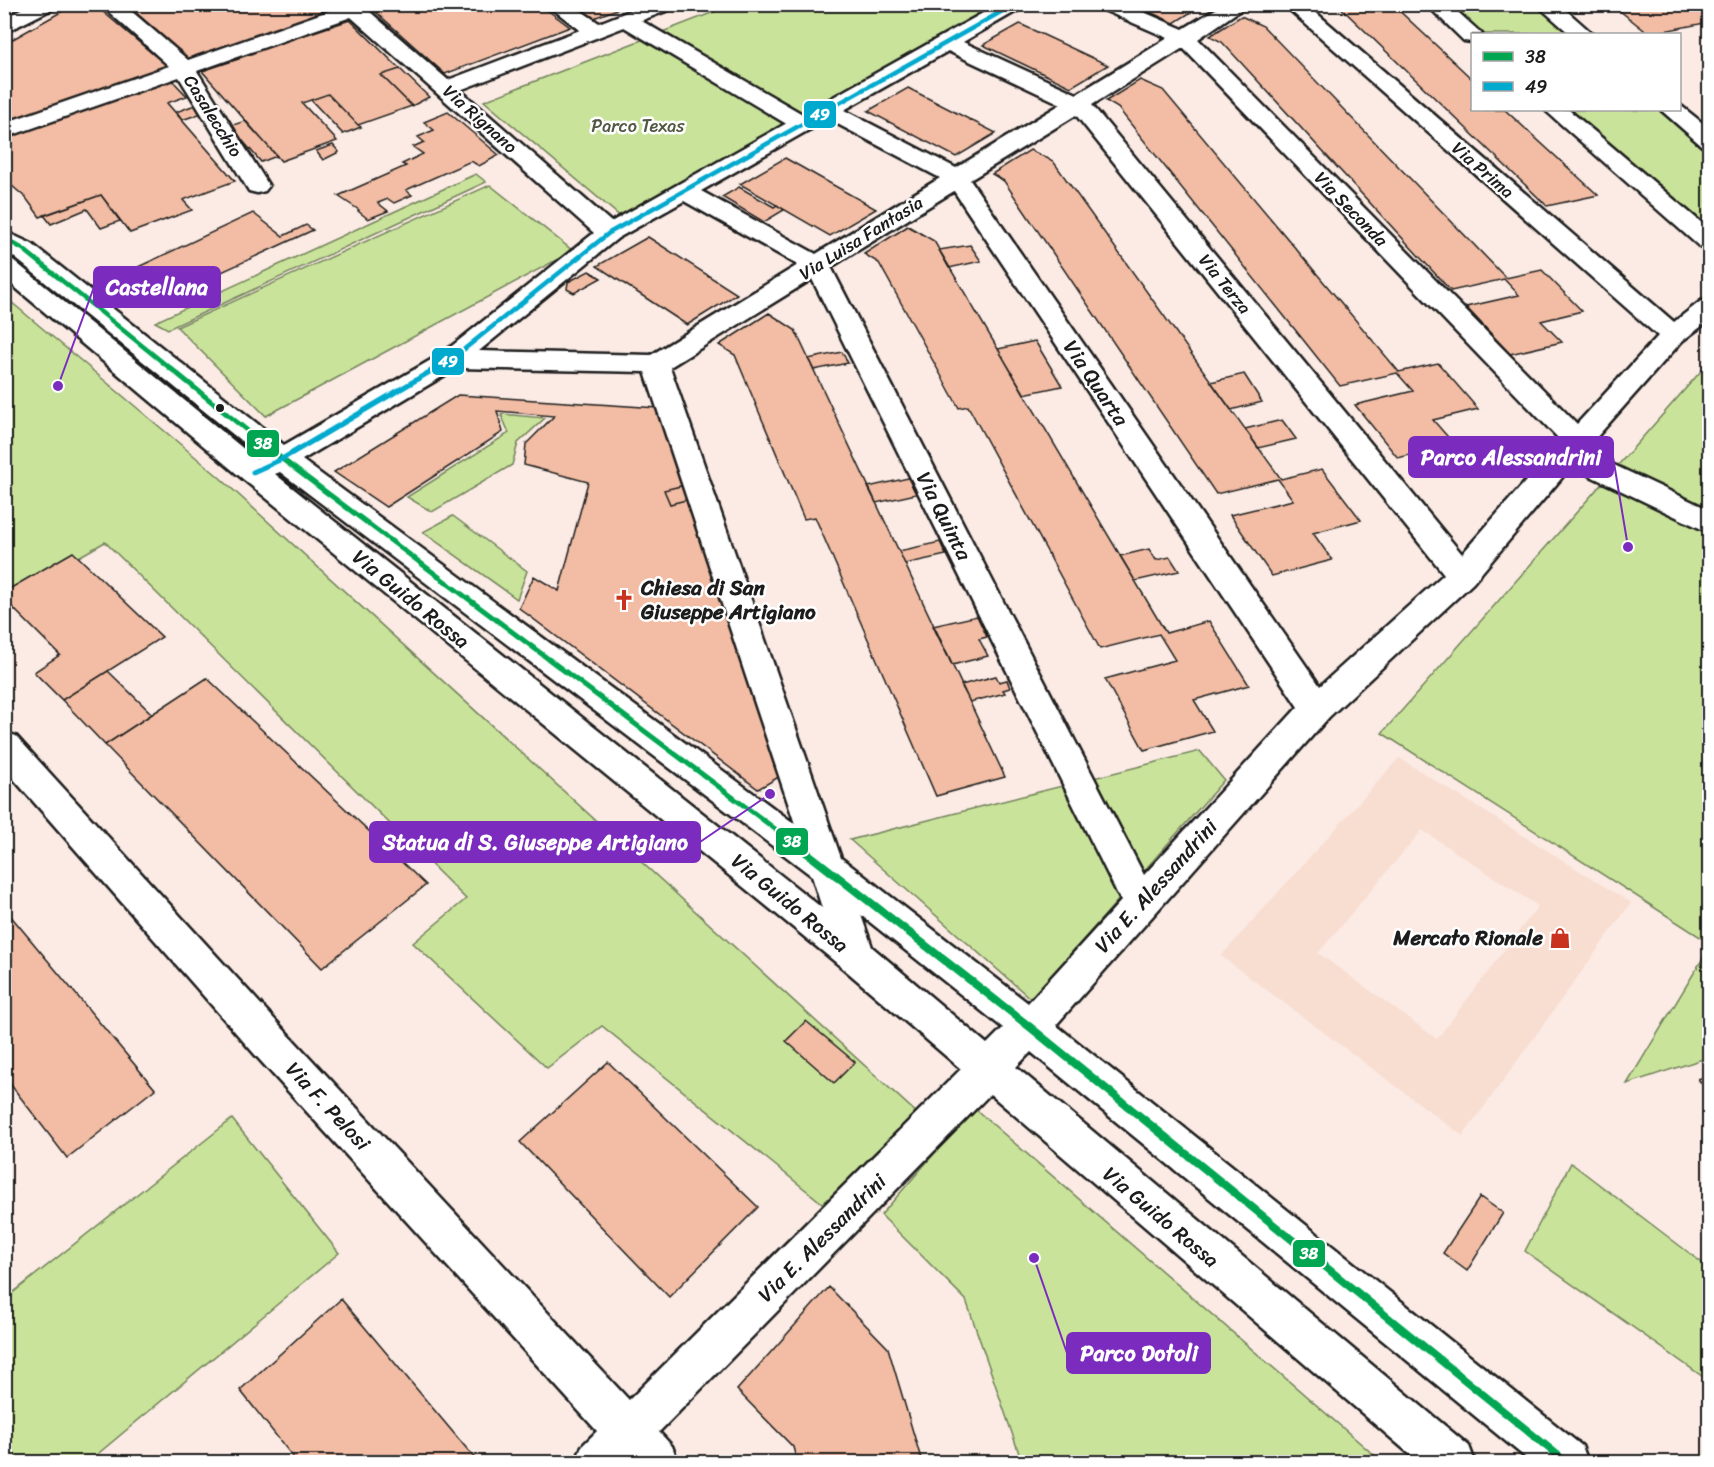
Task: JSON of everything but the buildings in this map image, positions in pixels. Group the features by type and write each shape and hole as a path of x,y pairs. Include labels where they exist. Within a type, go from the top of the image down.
{"street":[{"path":"4,27 47,4"},
{"name":"Casalecchio","path":"110,4 183,67 257,186"},
{"path":"556,4 597,31"},
{"path":"446,88 667,4"},
{"path":"267,466 452,359 609,233 1015,4"},
{"name":"Via Seconda","path":"1106,4 1185,38 1572,447 1710,523"},
{"name":"Via Luisa Fantasia","path":"656,364 1239,4"},
{"name":"Via Prima","path":"1293,4 1673,335"},
{"path":"1436,4 1471,34"},
{"path":"1546,4 1581,33"},
{"path":"4,131 358,6"},
{"name":"Via Rignano","path":"358,6 609,233"},
{"path":"626,20 803,124"},
{"name":"Via Terza","path":"948,43 1078,104 1462,575"},
{"name":"Via Quarta","path":"828,110 957,178 1317,708"},
{"path":"1557,111 1710,243"},
{"path":"1673,111 1710,141"},
{"path":"684,191 817,265"},
{"path":"4,238 23,249 267,466 829,869 1030,1027 1566,1462"},
{"name":"Via Guido Rossa","path":"4,265 267,466 857,957 988,1071 1454,1462"},
{"name":"Via Quinta","path":"817,265 1140,903"},
{"name":"Via E. Alessandrini","path":"598,1462 988,1071 1317,708 1462,575 1572,447 1673,335 1710,306"},
{"path":"452,359 656,364 857,957"},
{"name":"Via F. Pelosi","path":"4,745 272,1045 656,1462"}],"shaded area":[{"name":"Mercato Rionale","path":"1399,758 1631,903 1463,1136 1221,956","holes":["1422,830 1538,906 1437,1039 1318,953"]}],"green space":[{"name":"Parco Texas","path":"732,5 1015,5 628,223 484,101"},
{"path":"1446,5 1539,5 1573,33 1480,33"},
{"path":"1569,111 1665,111 1709,148 1709,231"},
{"path":"476,174 486,182 168,329 155,322"},
{"path":"490,185 573,251 266,416 177,327"},
{"path":"4,296 218,476 932,1127 822,1203 602,1026 547,1068 413,943 466,899 105,542 5,599"},
{"path":"1709,362 1710,940 1708,942 1382,733"},
{"path":"501,414 545,418 518,443 512,465 432,512 407,497 509,433"},
{"path":"453,516 527,571 517,599 423,532"},
{"path":"1200,751 1224,780 1031,999 850,840"},
{"path":"1709,948 1709,1057 1627,1084"},
{"path":"974,1108 1382,1462 1022,1462 966,1300 881,1215"},
{"path":"232,1119 339,1253 88,1462 19,1462 5,1438 5,1299"},
{"path":"1571,1163 1709,1268 1709,1381 1525,1251"}],"transit line":[{"name":"49","path":"253,472 282,459 452,359 609,233 1015,4"},
{"name":"38","path":"4,238 23,249 282,459 829,869 1030,1027 1566,1462"}],"place":[{"name":"Castellana","path":"58,386"},
{"name":"Parco Alessandrini","path":"1628,547"},
{"name":"Chiesa di San Giuseppe Artigiano","path":"624,600"},
{"name":"Statua di S. Giuseppe Artigiano","path":"770,794"},
{"name":"Mercato Rionale","path":"1560,938"},
{"name":"Parco Dotoli","path":"1034,1258"}]}
